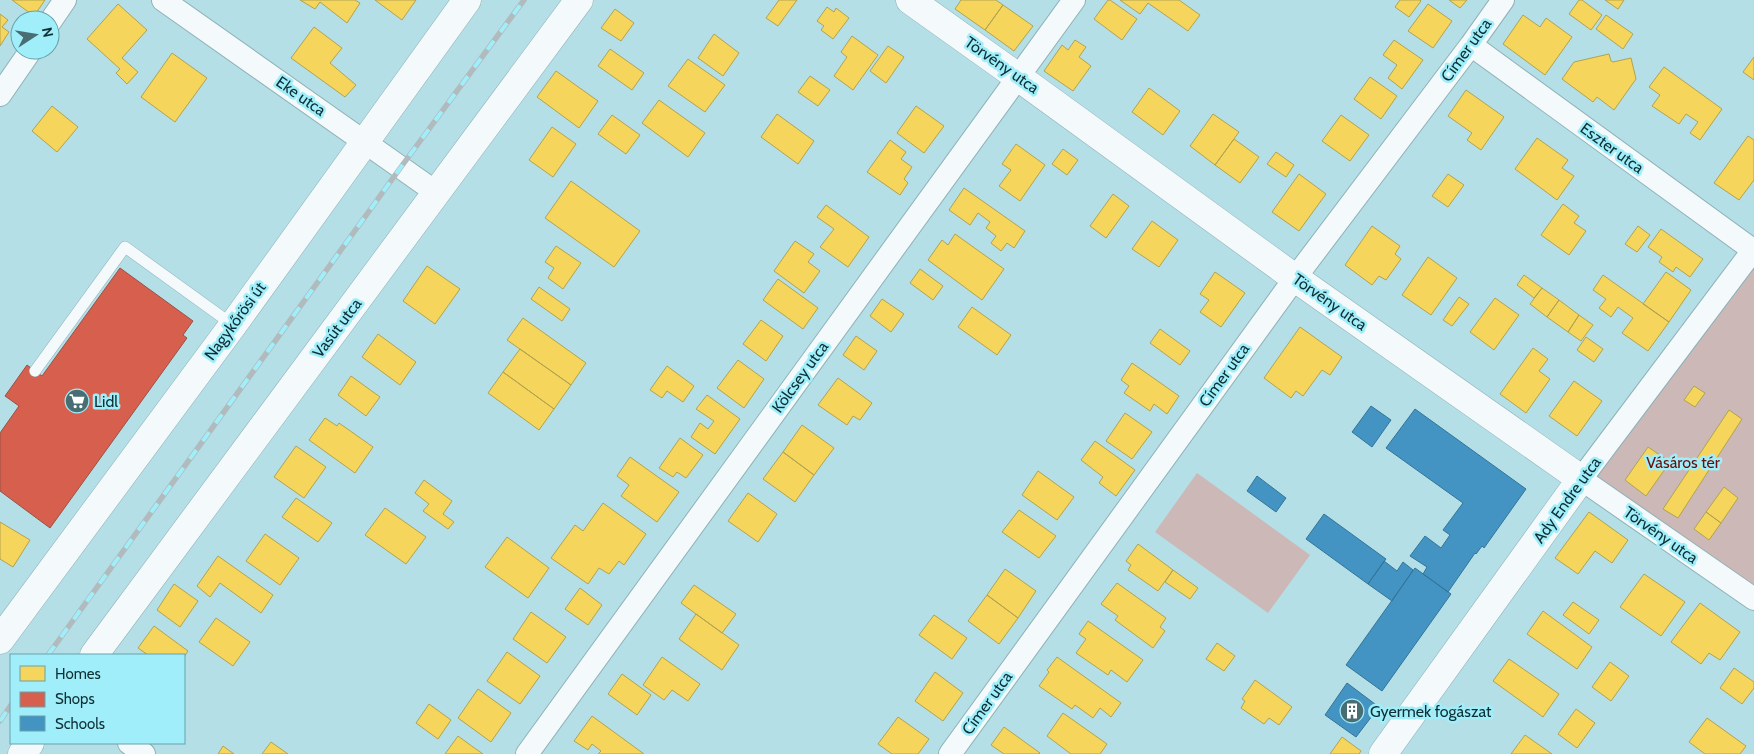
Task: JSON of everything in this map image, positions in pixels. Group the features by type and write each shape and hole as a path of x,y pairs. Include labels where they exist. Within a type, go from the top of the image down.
{"street":[{"name":"Eke utca","path":"164,0 437,193"},
{"name":"Nagykőrösi út","path":"0,640 233,325 466,0"},
{"name":"Vasút utca","path":"95,654 579,0"},
{"name":"Törvény utca","path":"910,0 1295,278 1754,599"},
{"name":"Kölcsey utca","path":"527,754 1074,0"},
{"name":"Címer utca","path":"950,754 1295,278 1503,0"},
{"name":"Eszter utca","path":"1471,45 1754,250"},
{"path":"0,95 24,60"},
{"name":"Ady Endre utca","path":"1383,754 1582,479 1754,250"},
{"path":"130,744 144,754"}],"lane":[{"path":"35,371 125,248 233,325"}],"green space":[{"name":"Vásáros tér","path":"1754,251 1754,599 1581,479"},
{"path":"1197,473 1310,555 1268,613 1155,532"}],"building: Homes":[{"path":"12,0 45,0 38,10 26,10"},
{"path":"300,0 355,0 360,3 347,23 320,2 315,9"},
{"path":"375,0 416,0 402,20"},
{"path":"779,0 797,0 778,26 766,18"},
{"path":"961,0 996,0 1003,5 985,30 955,9"},
{"path":"1108,0 1137,19 1122,40 1094,19"},
{"path":"1120,0 1179,0 1200,15 1188,31 1148,3 1140,14"},
{"path":"1400,0 1421,1 1409,17 1395,7"},
{"path":"1449,0 1467,0 1460,8"},
{"path":"1579,0 1582,0 1602,15 1591,30 1569,14"},
{"path":"1605,0 1624,0 1618,9"},
{"path":"118,4 147,30 122,58 138,72 127,84 116,73 120,69 87,39"},
{"path":"1428,4 1452,21 1433,48 1408,31"},
{"path":"1003,5 1033,26 1014,51 985,30"},
{"path":"827,7 834,12 836,8 849,18 833,39 821,30 824,26 817,21"},
{"path":"615,9 634,23 621,41 601,28"},
{"path":"0,14 8,20 2,27 9,32 0,46"},
{"path":"1523,15 1540,27 1546,18 1572,37 1545,75 1503,44"},
{"path":"1606,15 1633,34 1623,49 1596,29"},
{"path":"314,27 342,48 330,63 356,85 345,97 291,58"},
{"path":"714,34 739,53 723,76 698,58"},
{"path":"852,36 878,55 853,90 834,76 847,57 841,52"},
{"path":"1075,40 1086,47 1079,57 1091,66 1073,91 1044,71 1062,45 1068,50"},
{"path":"1394,40 1423,60 1402,89 1388,78 1397,65 1383,55"},
{"path":"888,46 904,57 886,83 870,71"},
{"path":"610,49 644,73 632,90 598,66"},
{"path":"172,53 207,78 175,122 141,97"},
{"path":"1609,54 1613,62 1631,58 1636,79 1614,110 1597,97 1593,102 1562,79 1574,62"},
{"path":"1754,57 1754,80 1743,72"},
{"path":"688,59 725,85 705,112 668,86"},
{"path":"1664,67 1722,109 1700,140 1690,133 1698,122 1686,114 1679,124 1652,106 1660,95 1649,87"},
{"path":"556,71 598,101 579,128 537,97"},
{"path":"810,76 830,90 818,106 798,92"},
{"path":"1370,77 1397,96 1381,119 1354,99"},
{"path":"1149,88 1180,111 1163,135 1132,112"},
{"path":"1466,90 1504,117 1481,150 1467,140 1472,133 1448,116"},
{"path":"659,100 705,133 688,157 642,123"},
{"path":"52,106 78,127 57,152 32,131"},
{"path":"916,106 944,126 924,153 897,133"},
{"path":"777,114 814,141 798,164 761,137"},
{"path":"1213,114 1239,132 1215,165 1190,146"},
{"path":"612,115 640,135 626,154 598,134"},
{"path":"1341,115 1369,135 1350,161 1322,141"},
{"path":"552,127 576,144 553,177 529,160"},
{"path":"1748,136 1754,140 1754,180 1739,200 1714,183"},
{"path":"1537,138 1568,160 1562,168 1574,176 1557,200 1515,169"},
{"path":"1234,139 1259,157 1240,183 1215,165"},
{"path":"890,140 906,152 901,159 912,167 904,179 908,183 900,195 867,172"},
{"path":"1016,144 1045,165 1020,201 999,186 1011,170 1002,164"},
{"path":"1063,149 1078,160 1067,175 1052,164"},
{"path":"1276,152 1294,165 1286,177 1267,164"},
{"path":"1299,174 1326,194 1299,231 1272,212"},
{"path":"1448,174 1464,185 1448,207 1432,196"},
{"path":"571,181 640,231 614,267 545,218"},
{"path":"964,188 1025,231 1014,248 1007,243 1001,251 991,243 996,236 986,228 990,222 978,213 970,225 949,210"},
{"path":"1113,194 1129,206 1106,238 1090,226"},
{"path":"1563,204 1579,216 1574,223 1586,231 1569,255 1541,235"},
{"path":"826,205 869,237 848,267 820,247 834,229 817,217"},
{"path":"1152,221 1178,240 1159,267 1132,249"},
{"path":"1372,226 1400,246 1395,254 1401,259 1386,280 1379,276 1372,285 1345,265"},
{"path":"1638,226 1650,235 1637,252 1625,244"},
{"path":"1661,229 1703,259 1690,277 1676,267 1673,272 1659,262 1662,257 1648,247"},
{"path":"955,234 1004,269 982,300 928,260 942,240 948,245"},
{"path":"795,241 814,254 808,262 820,271 804,293 774,271"},
{"path":"556,246 581,263 563,289 548,278 554,268 545,262"},
{"path":"1428,257 1457,278 1431,315 1402,295"},
{"path":"427,266 460,289 435,324 403,301"},
{"path":"920,269 943,286 933,300 910,283"},
{"path":"1215,272 1245,293 1221,327 1200,312 1209,300 1200,294"},
{"path":"1666,272 1691,290 1669,322 1643,304"},
{"path":"1524,275 1542,288 1534,298 1517,285"},
{"path":"1603,275 1669,322 1648,351 1622,333 1633,318 1618,307 1611,317 1599,308 1606,299 1593,290"},
{"path":"778,279 818,308 803,329 763,300"},
{"path":"539,287 570,309 562,321 531,299"},
{"path":"1542,288 1559,300 1547,317 1530,304"},
{"path":"1459,297 1469,304 1452,326 1443,320"},
{"path":"1495,298 1519,315 1494,350 1470,332"},
{"path":"882,299 904,314 891,332 870,316"},
{"path":"1559,300 1579,315 1568,332 1547,317"},
{"path":"972,307 1011,335 997,355 958,327"},
{"path":"1579,315 1593,325 1581,341 1568,332"},
{"path":"523,318 586,363 571,385 507,340"},
{"path":"761,320 783,336 766,361 743,344"},
{"path":"1300,327 1342,357 1330,375 1322,370 1303,396 1296,391 1291,398 1264,378"},
{"path":"1160,329 1190,351 1180,365 1150,343"},
{"path":"378,334 416,362 400,385 362,357"},
{"path":"856,336 877,351 864,370 843,355"},
{"path":"1586,337 1603,349 1594,362 1577,350"},
{"path":"1533,348 1548,359 1539,371 1550,379 1526,413 1500,394"},
{"path":"520,349 571,385 554,409 503,372"},
{"path":"738,360 764,379 744,408 717,388"},
{"path":"1132,363 1179,396 1167,414 1154,404 1150,411 1124,393 1129,386 1121,380"},
{"path":"667,366 694,386 683,402 667,391 662,398 650,390"},
{"path":"503,372 554,409 539,430 488,393"},
{"path":"351,376 380,397 366,416 338,395"},
{"path":"838,378 872,403 860,420 853,416 847,425 818,405"},
{"path":"1574,381 1602,401 1577,436 1549,416"},
{"path":"1694,386 1705,393 1695,407 1684,400"},
{"path":"707,395 740,419 715,454 691,437 700,423 708,429 714,421 696,409"},
{"path":"1729,410 1742,419 1678,518 1663,509"},
{"path":"1125,413 1152,432 1132,459 1106,441"},
{"path":"325,418 337,426 339,423 373,447 355,473 309,440"},
{"path":"802,425 834,448 814,475 783,452"},
{"path":"680,438 703,455 686,478 677,472 673,477 659,468"},
{"path":"1095,441 1135,470 1116,496 1099,483 1103,477 1081,460"},
{"path":"296,446 326,467 304,498 274,477"},
{"path":"1648,447 1670,462 1646,496 1625,480"},
{"path":"783,452 814,475 795,502 763,479"},
{"path":"630,457 679,492 657,522 621,496 629,485 617,476"},
{"path":"1038,471 1074,497 1057,520 1022,495"},
{"path":"424,480 452,501 443,514 454,522 448,529 423,511 429,504 415,493"},
{"path":"1724,487 1738,498 1721,523 1706,512"},
{"path":"748,493 777,514 758,542 728,521"},
{"path":"296,498 332,523 318,542 282,517"},
{"path":"603,503 646,534 624,565 619,561 609,574 599,568 588,584 551,558 575,525 583,531"},
{"path":"385,508 426,537 406,564 365,535"},
{"path":"1019,510 1056,536 1039,558 1002,532"},
{"path":"1589,512 1628,540 1612,563 1595,551 1578,574 1555,558"},
{"path":"1706,512 1721,523 1709,540 1694,529"},
{"path":"0,522 30,540 13,567 0,559"},
{"path":"265,534 299,558 280,585 246,561"},
{"path":"507,537 549,568 528,598 485,567"},
{"path":"1138,544 1173,570 1158,591 1128,570 1131,565 1126,561"},
{"path":"218,556 273,595 261,613 220,583 210,597 197,586"},
{"path":"1005,569 1036,591 1018,618 987,595"},
{"path":"1173,570 1198,588 1190,599 1165,582"},
{"path":"1644,574 1685,602 1661,636 1620,607"},
{"path":"1117,583 1166,618 1160,627 1165,631 1153,648 1115,620 1118,616 1101,604"},
{"path":"174,584 198,601 180,627 157,610"},
{"path":"694,585 736,614 722,633 681,603"},
{"path":"580,588 602,605 588,625 565,609"},
{"path":"987,595 1018,618 999,644 968,621"},
{"path":"1573,602 1599,620 1589,634 1563,615"},
{"path":"1700,603 1740,632 1720,660 1709,653 1701,664 1671,642"},
{"path":"1543,611 1592,647 1577,669 1527,634"},
{"path":"531,612 566,637 547,663 513,639"},
{"path":"696,614 739,645 722,670 679,639"},
{"path":"934,615 967,638 952,659 919,635"},
{"path":"216,618 250,642 233,666 199,642"},
{"path":"1088,621 1143,660 1127,682 1111,670 1108,675 1076,653 1086,639 1079,634"},
{"path":"154,626 188,651 185,656 147,654 138,648"},
{"path":"1217,643 1235,656 1224,671 1206,659"},
{"path":"507,652 540,676 520,704 487,681"},
{"path":"662,657 700,684 688,701 672,690 664,700 643,685"},
{"path":"1057,657 1121,703 1111,717 1100,708 1093,718 1075,705 1072,709 1039,686 1049,672 1047,670"},
{"path":"1509,659 1559,694 1543,717 1493,681"},
{"path":"1610,662 1629,676 1611,701 1592,687"},
{"path":"1734,668 1754,682 1754,688 1742,704 1720,688"},
{"path":"935,672 963,693 943,721 915,701"},
{"path":"622,674 651,695 637,715 608,694"},
{"path":"1255,680 1292,707 1279,725 1269,718 1264,724 1241,708 1245,701 1242,699"},
{"path":"478,689 511,713 491,742 458,718"},
{"path":"429,704 451,720 438,739 416,723"},
{"path":"1576,709 1595,723 1577,748 1558,734"},
{"path":"1063,713 1107,744 1100,754 1071,754 1047,736"},
{"path":"592,716 644,754 598,754 601,751 592,744 588,750 574,741"},
{"path":"898,717 929,739 918,754 892,754 878,744"},
{"path":"1707,718 1746,746 1740,754 1705,754 1689,742"},
{"path":"1004,727 1040,753 1004,754 991,745"},
{"path":"1525,735 1552,754 1511,754"},
{"path":"458,736 473,747 483,754 445,754"},
{"path":"1342,737 1361,751 1359,754 1330,754"},
{"path":"271,742 288,754 262,754"},
{"path":"223,746 234,754 218,754"}],"building: Shops":[{"name":"Lidl","path":"120,268 193,321 183,335 187,338 50,528 0,491 0,433 19,406 5,396 27,365 42,376"}],"building: Schools":[{"path":"1371,406 1391,420 1372,447 1352,432"},
{"path":"1415,409 1526,489 1484,548 1482,546 1475,553 1448,592 1423,574 1427,567 1410,556 1425,536 1441,548 1450,535 1443,530 1463,503 1386,448"},
{"path":"1257,476 1286,498 1276,512 1247,491"},
{"path":"1324,514 1386,559 1368,584 1306,539"},
{"path":"1384,561 1397,571 1403,562 1413,570 1392,601 1368,584"},
{"path":"1415,568 1451,594 1382,691 1346,665"},
{"name":"Gyermek fogászat","path":"1347,683 1379,707 1356,737 1325,715"}],"railway":[{"path":"49,654 524,0"},
{"path":"0,721 10,706"}],"place":[{"name":"Lidl","path":"77,401"},
{"name":"Gyermek fogászat","path":"1352,711"}]}
